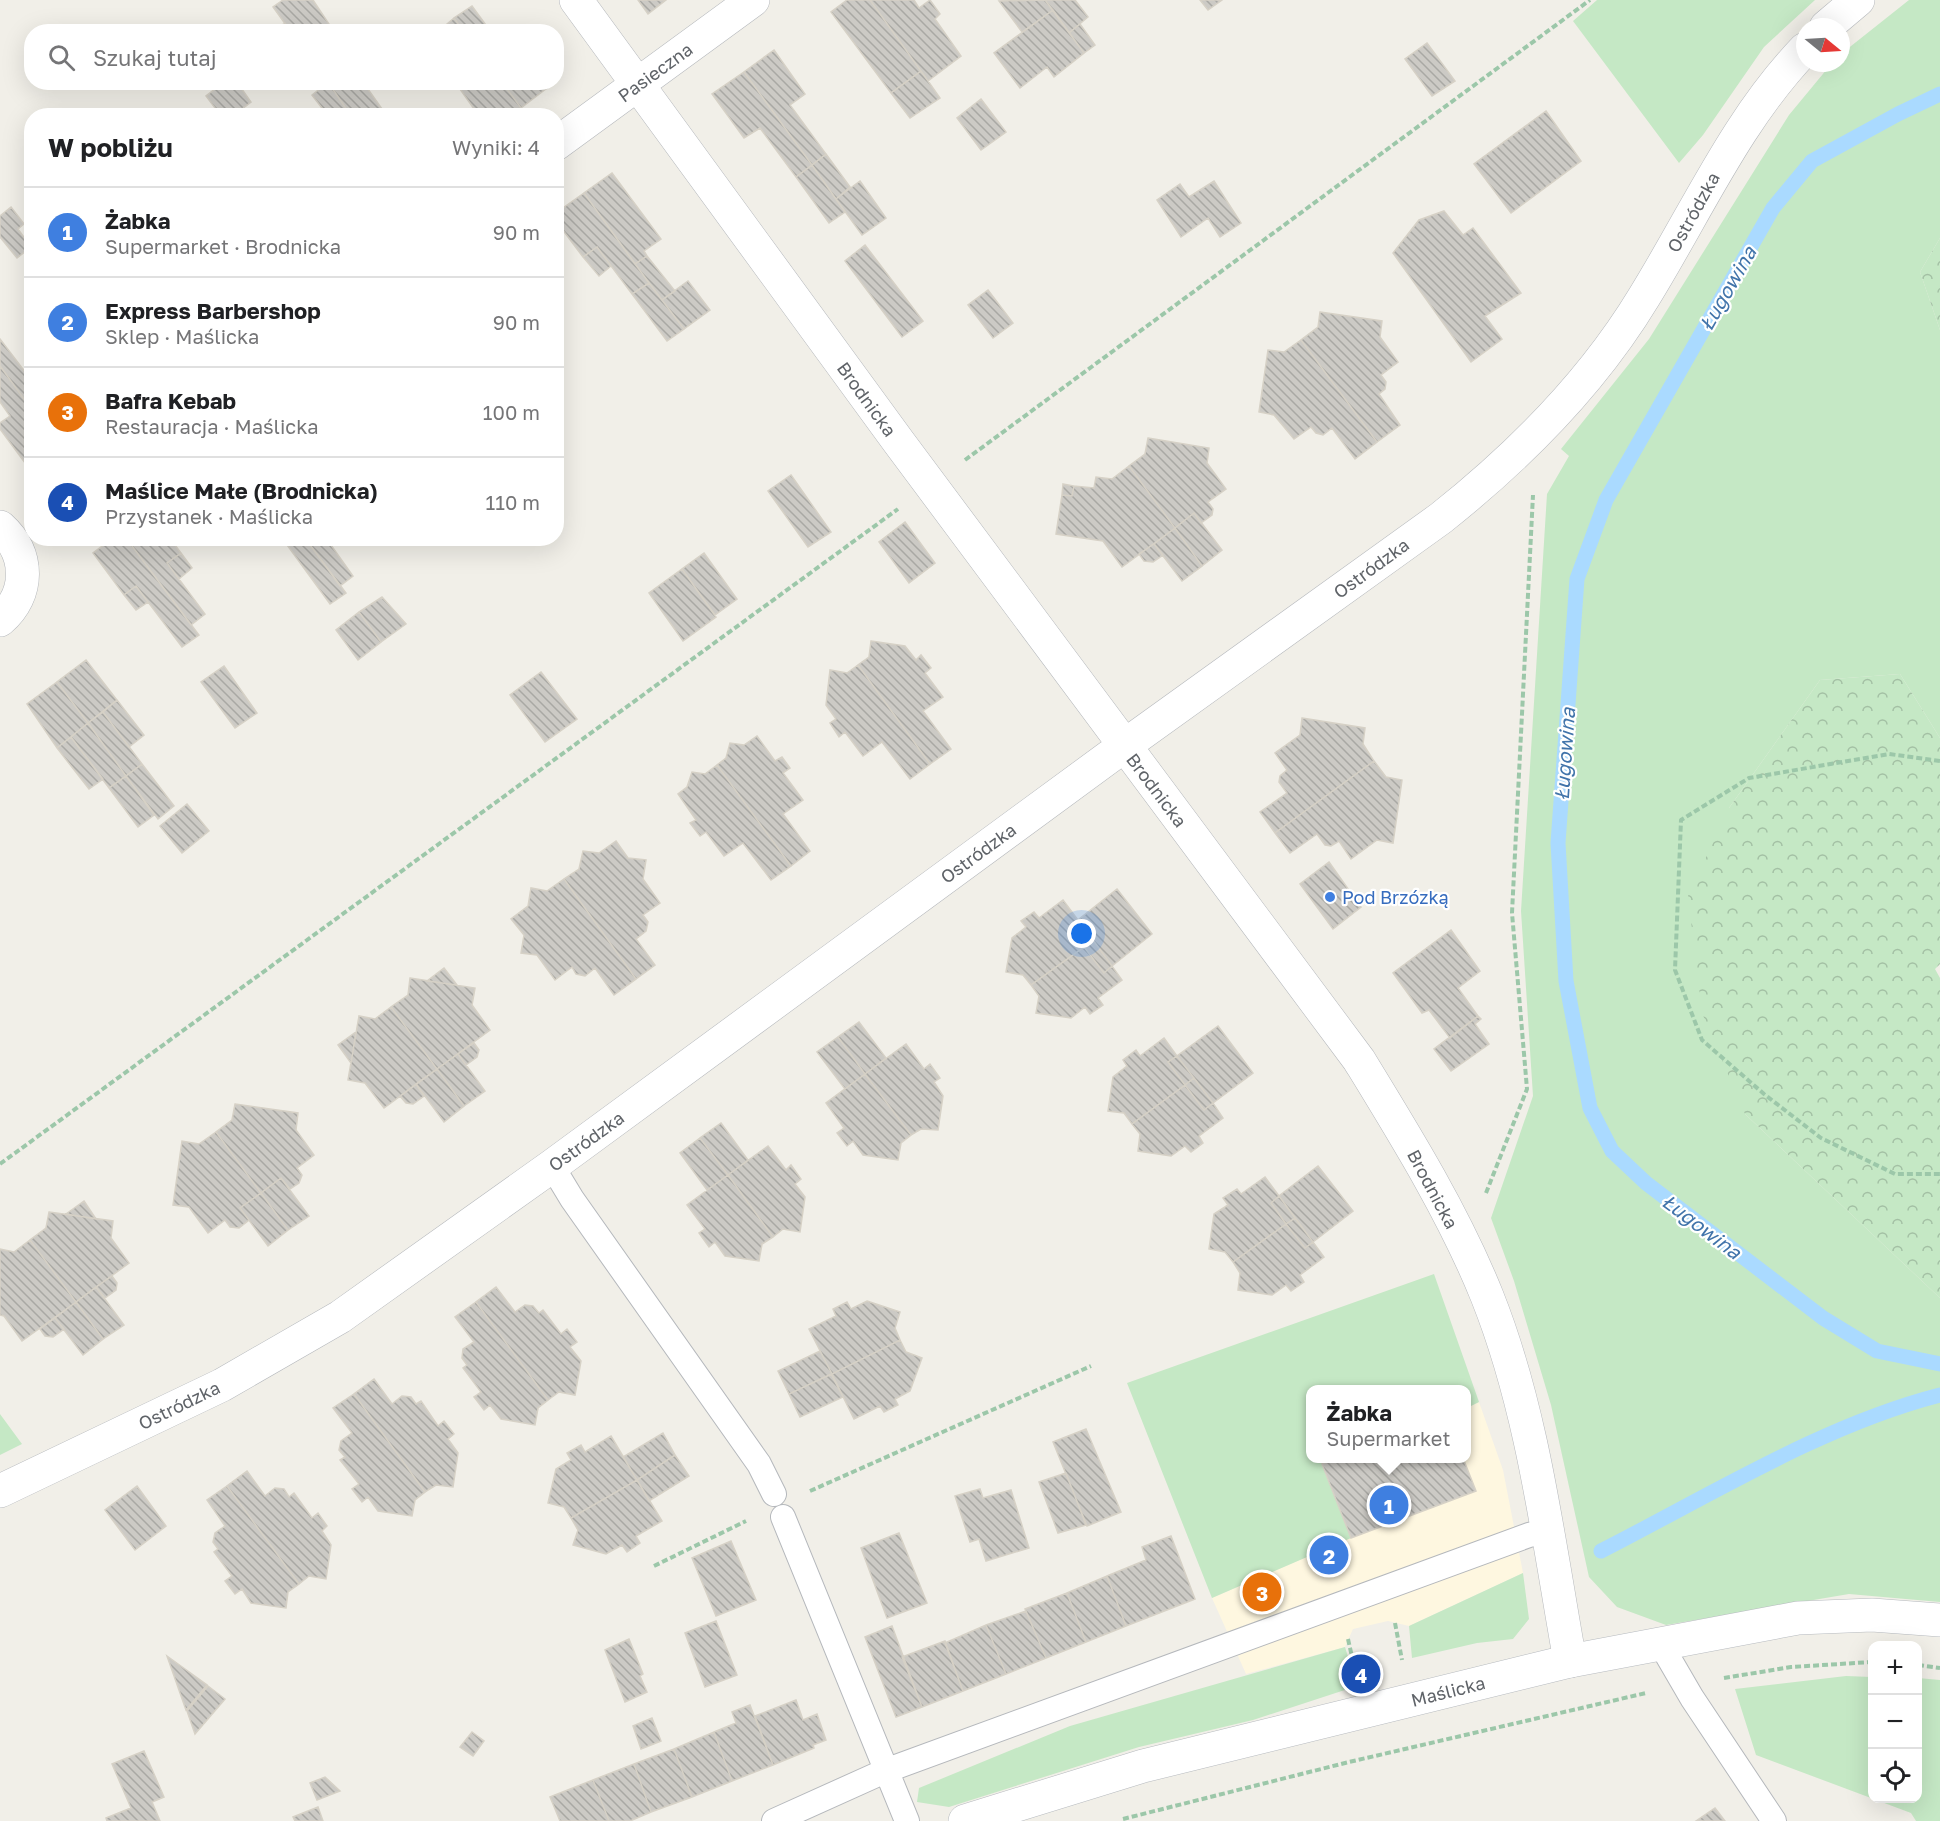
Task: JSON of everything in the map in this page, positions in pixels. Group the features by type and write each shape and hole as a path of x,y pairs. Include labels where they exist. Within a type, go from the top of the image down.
{"street":[{"name":"Brodnicka","path":"576,0 931,485 1359,1060 1452,1224 1487,1296 1508,1361 1529,1440 1570,1660"},
{"name":"Pasieczna","path":"564,138 753,0"},
{"path":"1837,18 1858,0"},
{"name":"Ostródzka","path":"0,1491 222,1385 340,1317 552,1166 1124,746 1441,518 1483,484 1549,420 1624,327 1644,297 1721,160 1772,88 1796,60"},
{"path":"0,621 10,611 20,594 24,574 14,529"},
{"name":"Maślicka","path":"965,1821 1143,1766 1570,1660 1798,1618 1872,1615 1940,1620"}],"lane":[{"path":"552,1166 572,1199 759,1464 774,1494"},
{"path":"783,1517 907,1821"},
{"path":"774,1821 885,1771 1529,1535 1546,1531"},
{"path":"1660,1643 1692,1698 1774,1821"}],"path":[{"path":"0,1164 931,485 1590,0"},
{"path":"1452,1224 1479,1210 1527,1089 1512,914 1534,477 1518,450"},
{"path":"1940,761 1889,754 1749,778 1681,820 1675,970 1702,1040 1773,1101 1821,1138 1895,1174 1940,1174"},
{"path":"799,1496 1091,1366"},
{"path":"654,1566 757,1516"},
{"path":"1340,1604 1356,1677"},
{"path":"1922,1666 1940,1668"},
{"path":"1116,1821 1497,1728"}],"shaded area":[{"path":"1479,1402 1503,1470 1523,1573 1409,1626 1388,1621 1353,1629 1345,1647 1246,1674 1212,1598 1350,1538 1322,1464 1471,1463 1471,1406"}],"green space":[{"path":"1597,0 1815,0 1764,47 1703,135 1679,163 1573,21"},
{"path":"1909,0 1940,0 1940,238 1920,272 1940,330 1940,738 1900,674 1820,680 1729,808 1745,1114 1940,1298 1940,1602 1849,1594 1666,1625 1617,1607 1589,1577 1551,1405 1514,1281 1491,1218 1533,1096 1521,911 1547,494 1569,456 1561,449 1649,339 1789,115 1825,72 1850,72 1850,47"},
{"path":"1940,238 1940,330 1920,272"},
{"path":"1900,674 1940,738 1940,964 1935,969 1940,978 1940,1298 1745,1114 1702,1013 1688,896 1729,808 1820,680"},
{"path":"1434,1274 1479,1402 1471,1406 1471,1385 1306,1385 1306,1463 1327,1463 1322,1465 1351,1538 1212,1598 1127,1383"},
{"path":"0,1414 22,1444 0,1455"},
{"path":"1523,1573 1529,1619 1513,1639 1477,1643 1412,1658 1409,1626"},
{"path":"1345,1647 1357,1686 1253,1720 1139,1747 949,1807 917,1802 919,1788 1070,1726"},
{"path":"1846,1676 1868,1677 1868,1797 1756,1755 1735,1689"},
{"path":"1922,1678 1940,1680 1940,1821 1916,1821 1911,1813 1884,1803 1922,1803"}],"building":[{"path":"283,0 313,0 329,24 285,24 273,7"},
{"path":"638,0 666,0 648,14"},
{"path":"847,0 870,0 921,71 891,93 831,12"},
{"path":"870,0 914,0 919,8 930,0 940,14 935,19 961,56 928,81"},
{"path":"1045,0 1075,0 1088,17 1069,33"},
{"path":"1045,0 1053,10 1022,32 999,1"},
{"path":"1200,0 1222,0 1208,10"},
{"path":"472,6 485,24 458,24 454,18"},
{"path":"1053,10 1084,53 1054,77 1047,67 1020,88 994,53"},
{"path":"454,18 458,24 447,24"},
{"path":"1080,24 1095,45 1084,53 1069,33"},
{"path":"1427,43 1455,81 1432,96 1405,59"},
{"path":"774,50 805,94 790,105 826,154 812,165 744,72"},
{"path":"921,71 940,98 910,118 891,93"},
{"path":"744,72 812,165 796,177 760,128 744,138 712,94"},
{"path":"214,90 243,90 251,102 243,108 215,108 206,96"},
{"path":"318,90 333,90 346,108 322,108 312,95"},
{"path":"333,90 369,90 381,108 346,108"},
{"path":"461,90 508,90 521,108 473,108"},
{"path":"508,90 544,90 521,108"},
{"path":"981,99 1006,132 981,150 957,118"},
{"path":"1546,111 1581,161 1511,213 1474,164"},
{"path":"826,154 850,187 836,199 812,165"},
{"path":"812,165 845,212 829,223 796,177"},
{"path":"612,173 661,239 644,251 647,256 635,264 584,193"},
{"path":"860,181 886,218 862,235 836,199"},
{"path":"1214,181 1241,223 1220,237 1208,218 1181,237 1157,200 1180,184 1189,197"},
{"path":"584,193 649,283 632,294 597,247 583,257 564,232 564,207"},
{"path":"11,207 24,224 18,229 24,237 24,252 17,258 0,237 0,216"},
{"path":"1444,211 1463,235 1473,228 1521,293 1485,316 1502,339 1471,362 1393,253 1419,220"},
{"path":"865,245 923,321 902,337 845,261"},
{"path":"597,247 611,266 599,276 583,257"},
{"path":"647,256 675,291 662,300 635,264"},
{"path":"688,281 710,310 684,329 662,300"},
{"path":"649,283 684,329 667,341 632,294"},
{"path":"988,290 1013,323 993,338 968,305"},
{"path":"1320,312 1382,321 1380,337 1398,362 1381,375 1386,382 1385,389 1379,394 1400,425 1377,442 1301,340 1318,327"},
{"path":"0,339 24,370 24,399 0,366"},
{"path":"1301,340 1377,442 1355,459 1332,428 1323,435 1316,433 1311,427 1294,439 1274,415 1259,412 1268,350 1284,352"},
{"path":"0,366 24,399 24,462 0,429 0,423 10,416 0,402"},
{"path":"1148,438 1209,448 1207,463 1226,489 1208,502 1213,509 1212,515 1201,523 1194,513 1175,528 1129,466 1145,454"},
{"path":"1129,466 1175,528 1122,567 1103,541 1056,534 1062,495 1072,496 1074,486 1094,488 1096,477 1112,479"},
{"path":"791,475 831,532 808,547 768,491"},
{"path":"1063,484 1074,486 1072,496 1062,495"},
{"path":"1194,513 1222,550 1202,566 1175,528"},
{"path":"905,522 935,563 909,583 879,542"},
{"path":"1175,528 1202,566 1182,581 1154,544"},
{"path":"1154,544 1163,555 1153,562 1144,561 1139,554"},
{"path":"102,546 132,546 199,635 182,647 136,586 124,595 93,553"},
{"path":"132,546 176,546 181,553 167,563 205,614 191,625"},
{"path":"288,546 311,546 346,593 330,604"},
{"path":"311,546 332,546 353,576 340,586"},
{"path":"181,553 192,568 179,579 167,563"},
{"path":"704,553 737,599 715,615 682,569"},
{"path":"682,569 716,617 683,641 649,593"},
{"path":"136,586 148,602 136,610 124,595"},
{"path":"382,597 406,624 381,642 359,612"},
{"path":"359,612 381,642 358,660 336,630"},
{"path":"871,641 905,646 916,660 921,655 931,668 925,673 943,697 923,711 951,749 930,764 858,665 869,657"},
{"path":"86,660 117,700 88,723 57,682"},
{"path":"858,665 930,764 910,779 882,742 863,756 845,732 839,737 830,723 836,719 826,705 830,670 847,673"},
{"path":"224,666 257,713 235,728 201,682"},
{"path":"541,672 577,719 545,742 510,695"},
{"path":"57,682 88,723 57,748 27,704"},
{"path":"117,700 144,735 129,747 103,712"},
{"path":"103,712 142,764 126,776 88,723"},
{"path":"1302,718 1365,728 1363,744 1374,761 1275,833 1260,812 1287,793 1279,782 1280,776 1287,770 1275,753 1300,735"},
{"path":"88,723 126,776 109,788 71,737"},
{"path":"757,736 775,761 782,757 790,768 783,773 803,800 783,814 810,851 791,866 717,765 726,758 730,743 744,745"},
{"path":"71,737 103,779 89,789 57,748"},
{"path":"1374,761 1386,777 1402,780 1393,843 1377,840 1351,859 1339,841 1331,846 1325,845 1317,834 1290,853 1275,833"},
{"path":"142,764 174,806 158,819 126,776"},
{"path":"717,765 791,866 771,880 743,843 724,856 706,832 700,836 690,823 696,820 678,794 687,787 692,772 705,774"},
{"path":"126,776 154,815 138,827 109,788"},
{"path":"187,804 209,831 182,853 160,826"},
{"path":"616,841 628,858 646,860 643,879 660,903 643,915 648,922 646,931 636,939 655,965 636,979 564,879 579,869 583,851 599,853"},
{"path":"1329,862 1361,907 1333,929 1300,884"},
{"path":"564,879 636,979 614,995 595,968 585,976 576,974 572,967 555,980 537,955 521,953 524,935 511,919 528,906 531,888 547,891"},
{"path":"1117,889 1152,934 1112,966 1078,920"},
{"path":"1063,900 1078,920 1068,927 1084,947 1031,985 1023,975 1006,972 1012,938 1026,927 1021,921 1034,912 1039,918"},
{"path":"1078,920 1093,940 1084,947 1068,927"},
{"path":"1451,930 1480,971 1458,988 1478,1016 1450,1038 1429,1010 1422,1013 1393,973"},
{"path":"1093,940 1112,966 1104,973 1084,947"},
{"path":"1084,947 1104,973 1112,966 1122,980 1098,998 1103,1005 1090,1014 1085,1007 1071,1018 1036,1013 1039,996 1031,985"},
{"path":"444,968 457,985 427,981"},
{"path":"410,978 475,988 472,1005 490,1030 437,1069 391,1007 408,995"},
{"path":"391,1007 437,1069 384,1108 365,1083 348,1080 359,1016 375,1019"},
{"path":"1478,1016 1481,1019 1475,1024 1489,1044 1451,1071 1434,1049"},
{"path":"859,1022 886,1058 865,1074 838,1037"},
{"path":"1218,1026 1253,1073 1213,1103 1177,1056"},
{"path":"356,1032 351,1063 338,1045"},
{"path":"838,1037 865,1074 845,1089 817,1052"},
{"path":"1164,1038 1177,1056 1168,1062 1185,1085 1132,1124 1124,1113 1108,1111 1113,1077 1127,1066 1123,1060 1136,1050 1140,1056"},
{"path":"474,1043 479,1050 477,1057 466,1065 458,1054"},
{"path":"906,1044 924,1069 930,1064 940,1078 934,1082 943,1096 938,1130 921,1129 911,1135 865,1074"},
{"path":"458,1054 485,1091 464,1106 437,1069"},
{"path":"1177,1056 1194,1078 1185,1085 1168,1062"},
{"path":"437,1069 464,1106 444,1122 416,1084"},
{"path":"865,1074 911,1135 901,1143 898,1160 863,1155 853,1141 847,1146 837,1133 844,1128 826,1103"},
{"path":"1194,1078 1213,1103 1204,1110 1185,1085"},
{"path":"416,1084 424,1096 413,1104 406,1103 400,1096"},
{"path":"1185,1085 1204,1110 1213,1103 1223,1118 1199,1136 1203,1143 1191,1152 1185,1146 1171,1156 1138,1151 1140,1134 1132,1124"},
{"path":"235,1104 298,1113 296,1130 314,1155 297,1168 302,1175 299,1183 290,1189 281,1178 261,1193 216,1132 232,1120"},
{"path":"721,1123 748,1160 728,1175 700,1138"},
{"path":"216,1132 261,1193 240,1208 249,1220 239,1228 230,1227 225,1220 208,1233 189,1207 173,1205 182,1141 199,1144"},
{"path":"700,1138 728,1175 707,1190 680,1153"},
{"path":"768,1146 786,1170 791,1165 801,1179 795,1184 805,1197 800,1232 783,1229 773,1237 728,1175"},
{"path":"1318,1166 1353,1211 1313,1242 1279,1196"},
{"path":"728,1175 773,1237 762,1244 759,1261 725,1256 715,1242 709,1247 699,1233 705,1229 687,1205"},
{"path":"1265,1177 1279,1196 1271,1203 1286,1224 1233,1262 1225,1252 1209,1249 1214,1214 1228,1205 1223,1198 1237,1189 1241,1194"},
{"path":"281,1178 309,1216 288,1230 261,1193"},
{"path":"261,1193 288,1230 268,1246 240,1208"},
{"path":"1279,1196 1295,1218 1286,1224 1271,1203"},
{"path":"84,1201 96,1219 66,1214"},
{"path":"49,1212 113,1221 111,1238 129,1263 76,1302 30,1240 46,1228"},
{"path":"1295,1218 1313,1242 1305,1248 1286,1224"},
{"path":"1286,1224 1305,1248 1313,1242 1324,1257 1300,1275 1304,1282 1291,1291 1286,1285 1272,1295 1238,1290 1240,1273 1233,1262"},
{"path":"30,1240 76,1302 22,1341 4,1316 0,1315 0,1249 14,1252"},
{"path":"112,1276 117,1283 116,1290 105,1298 96,1287"},
{"path":"96,1287 124,1325 103,1339 76,1302"},
{"path":"496,1287 515,1312 525,1305 533,1306 539,1313 543,1310 561,1334 567,1329 577,1342 570,1347 581,1361 575,1395 559,1392 548,1400 476,1302"},
{"path":"867,1301 900,1312 895,1328 900,1340 832,1374 809,1329 836,1316 833,1309 847,1302 851,1309"},
{"path":"76,1302 103,1339 83,1355 55,1318"},
{"path":"476,1302 548,1400 538,1408 535,1425 501,1419 490,1405 484,1410 474,1397 481,1392 463,1368 467,1365 462,1358 463,1349 474,1342 455,1317"},
{"path":"55,1318 64,1329 53,1337 45,1336 40,1329"},
{"path":"900,1340 906,1352 922,1358 910,1391 895,1399 898,1405 884,1412 880,1406 854,1419 832,1374"},
{"path":"820,1351 832,1374 789,1394 778,1371"},
{"path":"831,1374 843,1397 800,1417 789,1394"},
{"path":"374,1379 392,1404 402,1396 411,1397 416,1404 421,1401 438,1426 444,1421 454,1434 448,1439 458,1453 453,1487 436,1485 425,1492 354,1394"},
{"path":"354,1394 425,1492 415,1500 412,1516 378,1511 368,1497 362,1502 352,1489 359,1484 340,1460 345,1457 339,1450 341,1441 352,1433 333,1408"},
{"path":"1086,1429 1121,1512 1087,1526 1053,1442"},
{"path":"663,1433 675,1455 637,1480 623,1457"},
{"path":"611,1436 637,1480 571,1518 564,1507 548,1503 556,1469 571,1460 567,1453 581,1445 585,1452"},
{"path":"675,1455 689,1476 649,1501 637,1480"},
{"path":"1465,1463 1476,1491 1351,1538 1322,1464"},
{"path":"247,1471 265,1496 275,1488 284,1489 289,1497 294,1493 312,1518 318,1513 327,1526 322,1531 331,1545 326,1579 309,1576 299,1584 227,1486"},
{"path":"1066,1473 1086,1525 1058,1533 1039,1482"},
{"path":"637,1480 662,1521 636,1536 640,1543 627,1552 622,1545 606,1554 573,1545 578,1530 571,1518"},
{"path":"137,1486 166,1526 135,1550 105,1510"},
{"path":"227,1486 299,1584 288,1592 286,1608 251,1603 242,1589 235,1594 225,1581 232,1576 214,1552 218,1549 213,1542 215,1533 225,1526 207,1500"},
{"path":"980,1489 983,1498 1011,1490 1029,1548 986,1561 979,1539 970,1542 955,1496"},
{"path":"899,1533 927,1603 887,1618 861,1548"},
{"path":"1171,1536 1195,1599 1126,1626 1107,1576 1146,1560 1142,1547"},
{"path":"731,1541 756,1600 716,1616 692,1558"},
{"path":"1107,1576 1126,1626 1086,1642 1067,1593"},
{"path":"1067,1593 1086,1642 1046,1658 1025,1609"},
{"path":"1026,1611 1046,1658 1006,1674 986,1625"},
{"path":"716,1621 737,1675 705,1687 685,1633"},
{"path":"986,1625 1006,1674 963,1691 945,1643"},
{"path":"892,1626 922,1707 896,1717 865,1637"},
{"path":"629,1639 643,1674 640,1676 647,1692 625,1702 605,1650"},
{"path":"945,1641 963,1691 922,1707 902,1657"},
{"path":"167,1656 207,1685 186,1710"},
{"path":"208,1686 225,1699 195,1734 187,1711"},
{"path":"796,1700 803,1720 817,1714 826,1740 813,1745 814,1748 773,1765 755,1716"},
{"path":"750,1705 773,1765 732,1781 714,1732 736,1723 732,1712"},
{"path":"652,1718 661,1741 641,1749 633,1726"},
{"path":"472,1732 484,1741 473,1756 460,1747"},
{"path":"714,1732 732,1781 692,1797 674,1749"},
{"path":"674,1749 692,1797 651,1812 634,1764"},
{"path":"144,1751 164,1797 152,1802 160,1821 107,1821 106,1818 131,1808 112,1764"},
{"path":"634,1764 651,1812 630,1821 609,1821 593,1780"},
{"path":"325,1777 340,1791 317,1800 310,1783"},
{"path":"593,1780 609,1821 560,1821 550,1797"},
{"path":"318,1807 323,1821 295,1821 293,1817"},
{"path":"1715,1808 1725,1821 1696,1821"}],"waterway":[{"name":"Ługowina","path":"1940,94 1812,161 1773,208 1606,500 1577,579 1558,843 1566,981 1590,1108 1612,1151 1646,1183 1823,1318 1877,1351 1940,1364"},
{"path":"1601,1551 1810,1443 1896,1408 1940,1395"}],"place":[{"name":"Pod Brzózką","path":"1330,897"},
{"name":"Żabka","path":"1389,1505"},
{"name":"Express Barbershop","path":"1329,1555"},
{"name":"Bafra Kebab","path":"1262,1592"},
{"name":"Maślice Małe (Brodnicka)","path":"1361,1674"}]}
